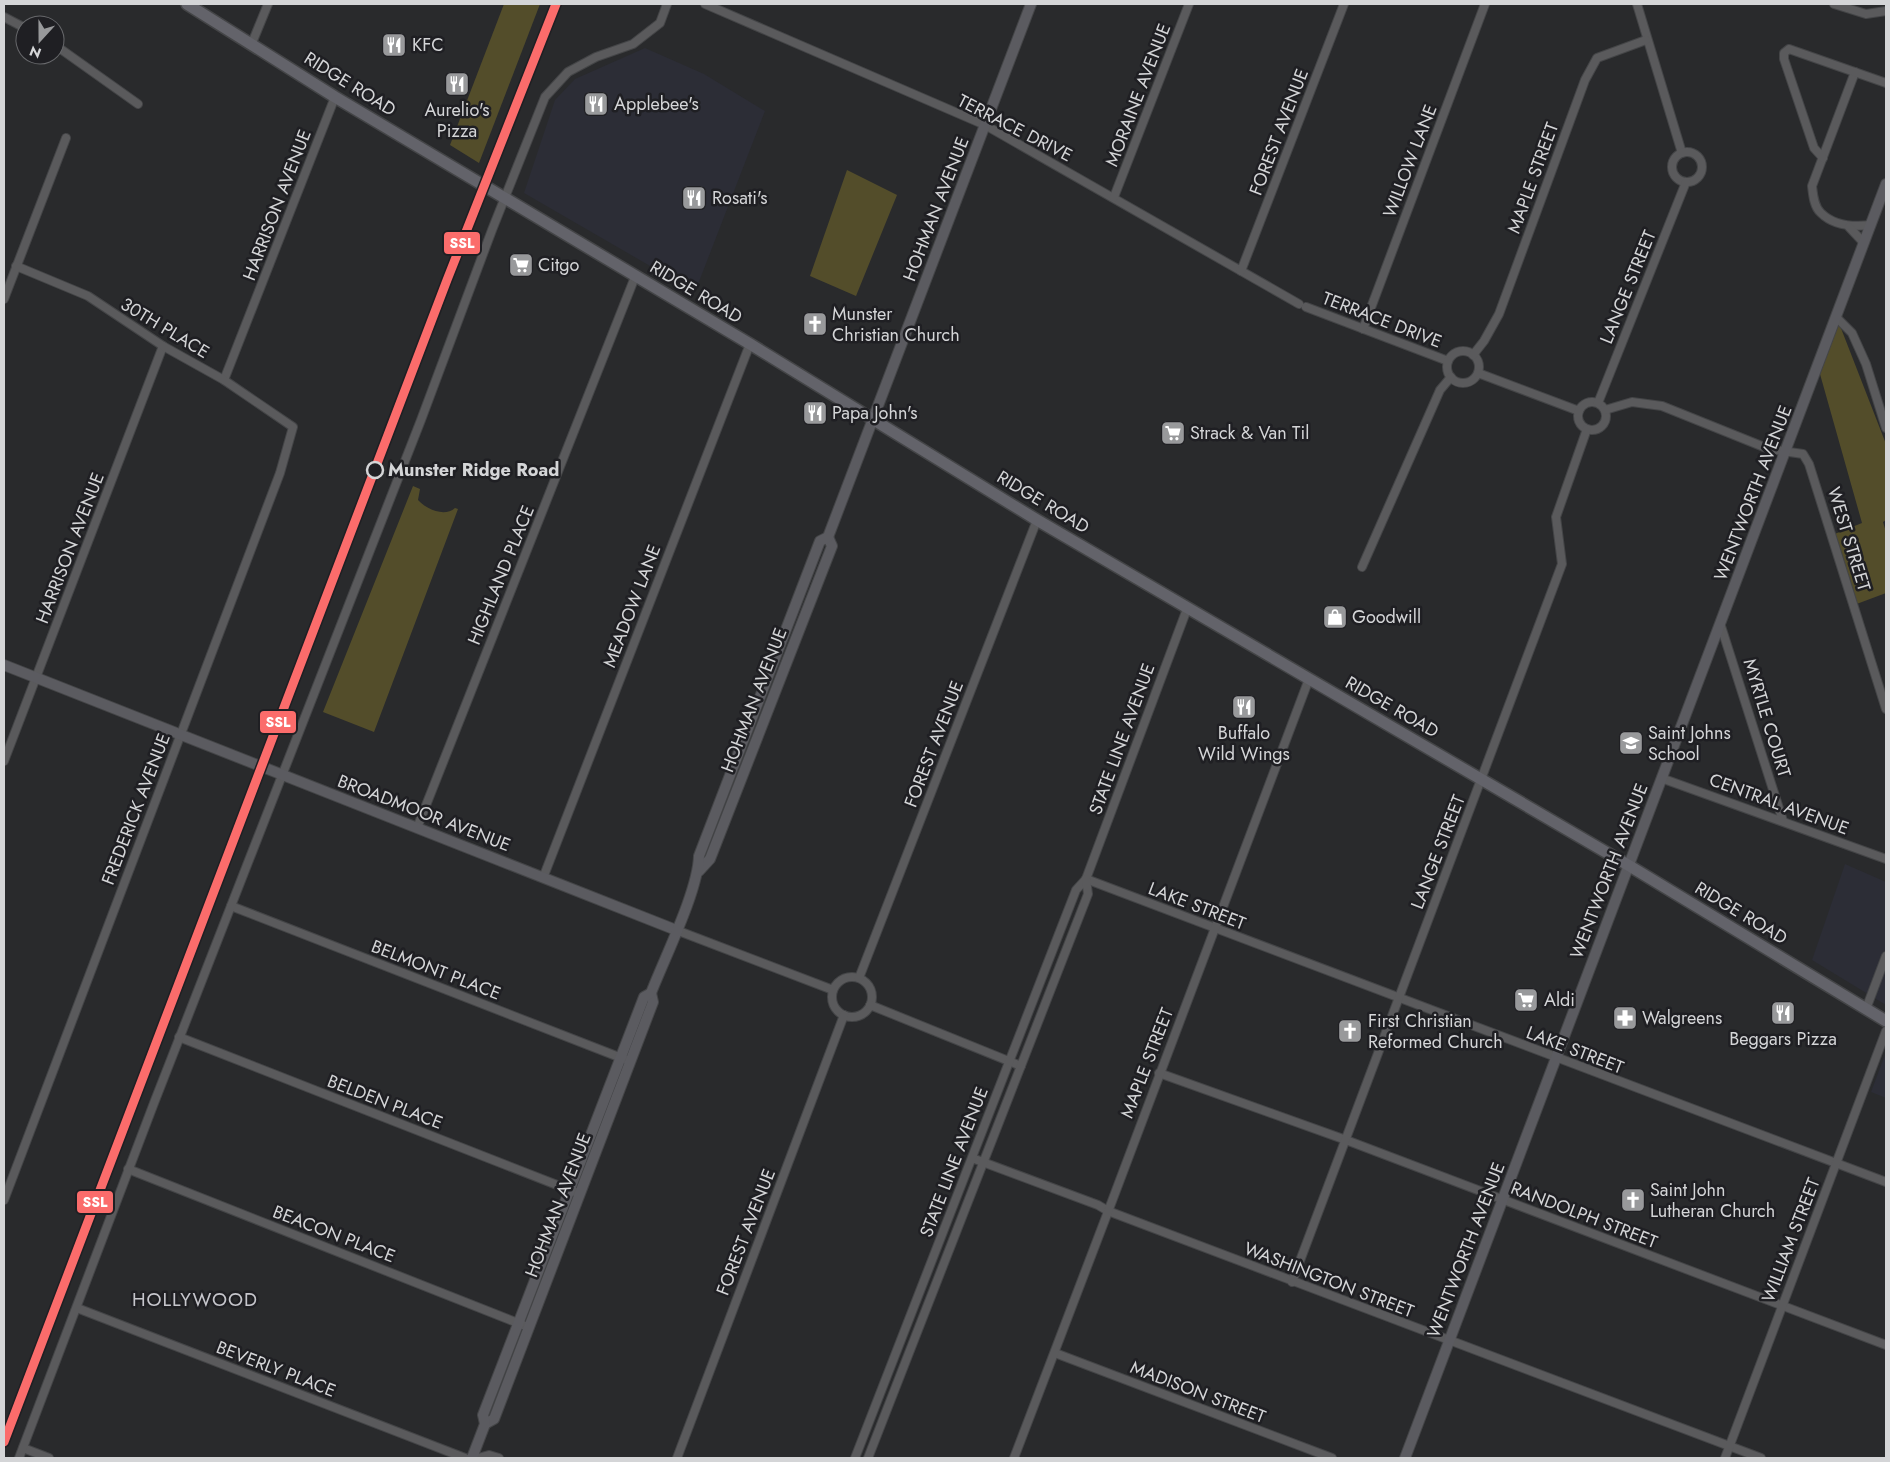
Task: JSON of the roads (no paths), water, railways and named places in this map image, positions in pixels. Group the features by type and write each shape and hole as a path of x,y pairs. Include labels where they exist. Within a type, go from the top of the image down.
{"main road":[{"name":"RIDGE ROAD","path":"187,4 336,97 750,344 1037,520 1628,865 1886,1021"}],"street":[{"path":"252,43 268,4"},
{"path":"19,1458 179,1037 425,411 505,197 545,97 568,72 596,57 633,44 660,23 667,4"},
{"name":"TERRACE DRIVE","path":"705,4 985,125 1302,305 1448,361"},
{"name":"HOHMAN AVENUE","path":"472,1458 485,1424 484,1415 518,1323 644,997 651,992 699,871 710,860 832,546 828,537 1031,4"},
{"name":"MORAINE AVENUE","path":"1114,197 1189,4"},
{"name":"FOREST AVENUE","path":"1242,272 1344,4"},
{"name":"WILLOW LANE","path":"1363,329 1485,4"},
{"path":"1637,4 1646,40 1682,153"},
{"path":"1834,4 1866,14 1886,12"},
{"name":"MAPLE STREET","path":"1474,355 1499,314 1585,80 1597,58 1646,40"},
{"path":"1823,158 1814,148 1784,59 1784,53 1789,49 1886,84"},
{"path":"65,52 138,104"},
{"path":"1855,72 1812,186 1814,202 1820,213 1849,227 1864,243"},
{"name":"HARRISON AVENUE","path":"224,380 336,97"},
{"path":"4,299 66,138"},
{"path":"1682,153 1694,153 1698,156 1702,166 1696,179 1686,182 1677,179 1672,170 1673,161 1682,153"},
{"name":"LANGE STREET","path":"1598,403 1686,182"},
{"name":"WENTWORTH AVENUE","path":"1405,1458 1886,184"},
{"path":"1849,227 1871,225"},
{"name":"30TH PLACE","path":"16,266 88,296 164,346 224,380 293,427"},
{"name":"HIGHLAND PLACE","path":"417,828 636,276"},
{"path":"1837,318 1852,333 1866,364 1886,428"},
{"name":"MEADOW LANE","path":"543,878 750,344"},
{"name":"HARRISON AVENUE","path":"4,761 164,346"},
{"path":"1459,352 1474,355 1479,363 1478,373 1466,383 1457,382 1451,377 1447,369 1448,361 1459,352"},
{"path":"1478,373 1579,411"},
{"path":"1362,567 1440,390 1451,377"},
{"path":"1589,402 1598,403 1605,410 1604,424 1596,430 1587,429 1578,420 1579,411 1589,402"},
{"path":"1605,410 1632,402 1662,406 1769,449 1786,451"},
{"name":"FREDERICK AVENUE","path":"4,1200 280,473 293,427"},
{"name":"LANGE STREET","path":"1292,1282 1562,564 1556,517 1587,429"},
{"name":"WEST STREET","path":"1786,451 1803,454 1809,464 1886,709"},
{"name":"FOREST AVENUE","path":"859,978 1037,520"},
{"name":"STATE LINE AVENUE","path":"855,1458 1076,890 1086,879 1187,609"},
{"name":"MYRTLE COURT","path":"1720,623 1784,821"},
{"name":"BROADMOOR AVENUE","path":"4,665 543,878 833,990"},
{"name":"MAPLE STREET","path":"1014,1458 1309,679"},
{"name":"CENTRAL AVENUE","path":"1661,778 1886,859"},
{"name":"STATE LINE AVENUE","path":"868,1458 1088,894 1086,879"},
{"name":"LAKE STREET","path":"1086,879 1555,1059 1886,1182"},
{"name":"BELMONT PLACE","path":"231,906 631,1062"},
{"path":"1866,1009 1886,956"},
{"path":"859,978 871,992 870,1005 862,1014 850,1017 834,1008 833,990 844,979 859,978"},
{"name":"HOHMAN AVENUE","path":"485,1424 494,1419 654,1002 651,992"},
{"path":"870,1005 1022,1066"},
{"name":"FOREST AVENUE","path":"677,1458 844,1015"},
{"name":"WILLIAM STREET","path":"1725,1458 1886,1031"},
{"name":"BELDEN PLACE","path":"179,1037 580,1194"},
{"name":"RANDOLPH STREET","path":"1159,1073 1346,1140 1886,1345"},
{"name":"WASHINGTON STREET","path":"972,1158 1449,1342 1760,1458"},
{"name":"BEACON PLACE","path":"128,1169 529,1327"},
{"name":"BEVERLY PLACE","path":"76,1308 465,1458"},
{"name":"MADISON STREET","path":"1055,1353 1332,1458"},
{"path":"896,1354 908,1358"},
{"path":"23,1448 49,1458"},
{"path":"478,1458 490,1454 499,1458"}],"place":[{"name":"KFC","path":"394,45"},
{"name":"Aurelio's Pizza","path":"457,84"},
{"name":"Applebee's","path":"596,104"},
{"name":"Rosati's","path":"694,198"},
{"name":"Citgo","path":"521,265"},
{"name":"Munster Christian Church","path":"815,324"},
{"name":"Papa John's","path":"815,413"},
{"name":"Strack & Van Til","path":"1173,433"},
{"name":"Munster Ridge Road","path":"375,470"},
{"name":"Goodwill","path":"1335,617"},
{"name":"Buffalo Wild Wings","path":"1244,707"},
{"name":"Saint Johns School","path":"1631,743"},
{"name":"Aldi","path":"1526,1000"},
{"name":"Beggars Pizza","path":"1783,1013"},
{"name":"Walgreens","path":"1625,1018"},
{"name":"First Christian Reformed Church","path":"1350,1031"},
{"name":"Saint John Lutheran Church","path":"1633,1200"}],"district":[{"name":"HOLLYWOOD","path":"195,1299"}]}
